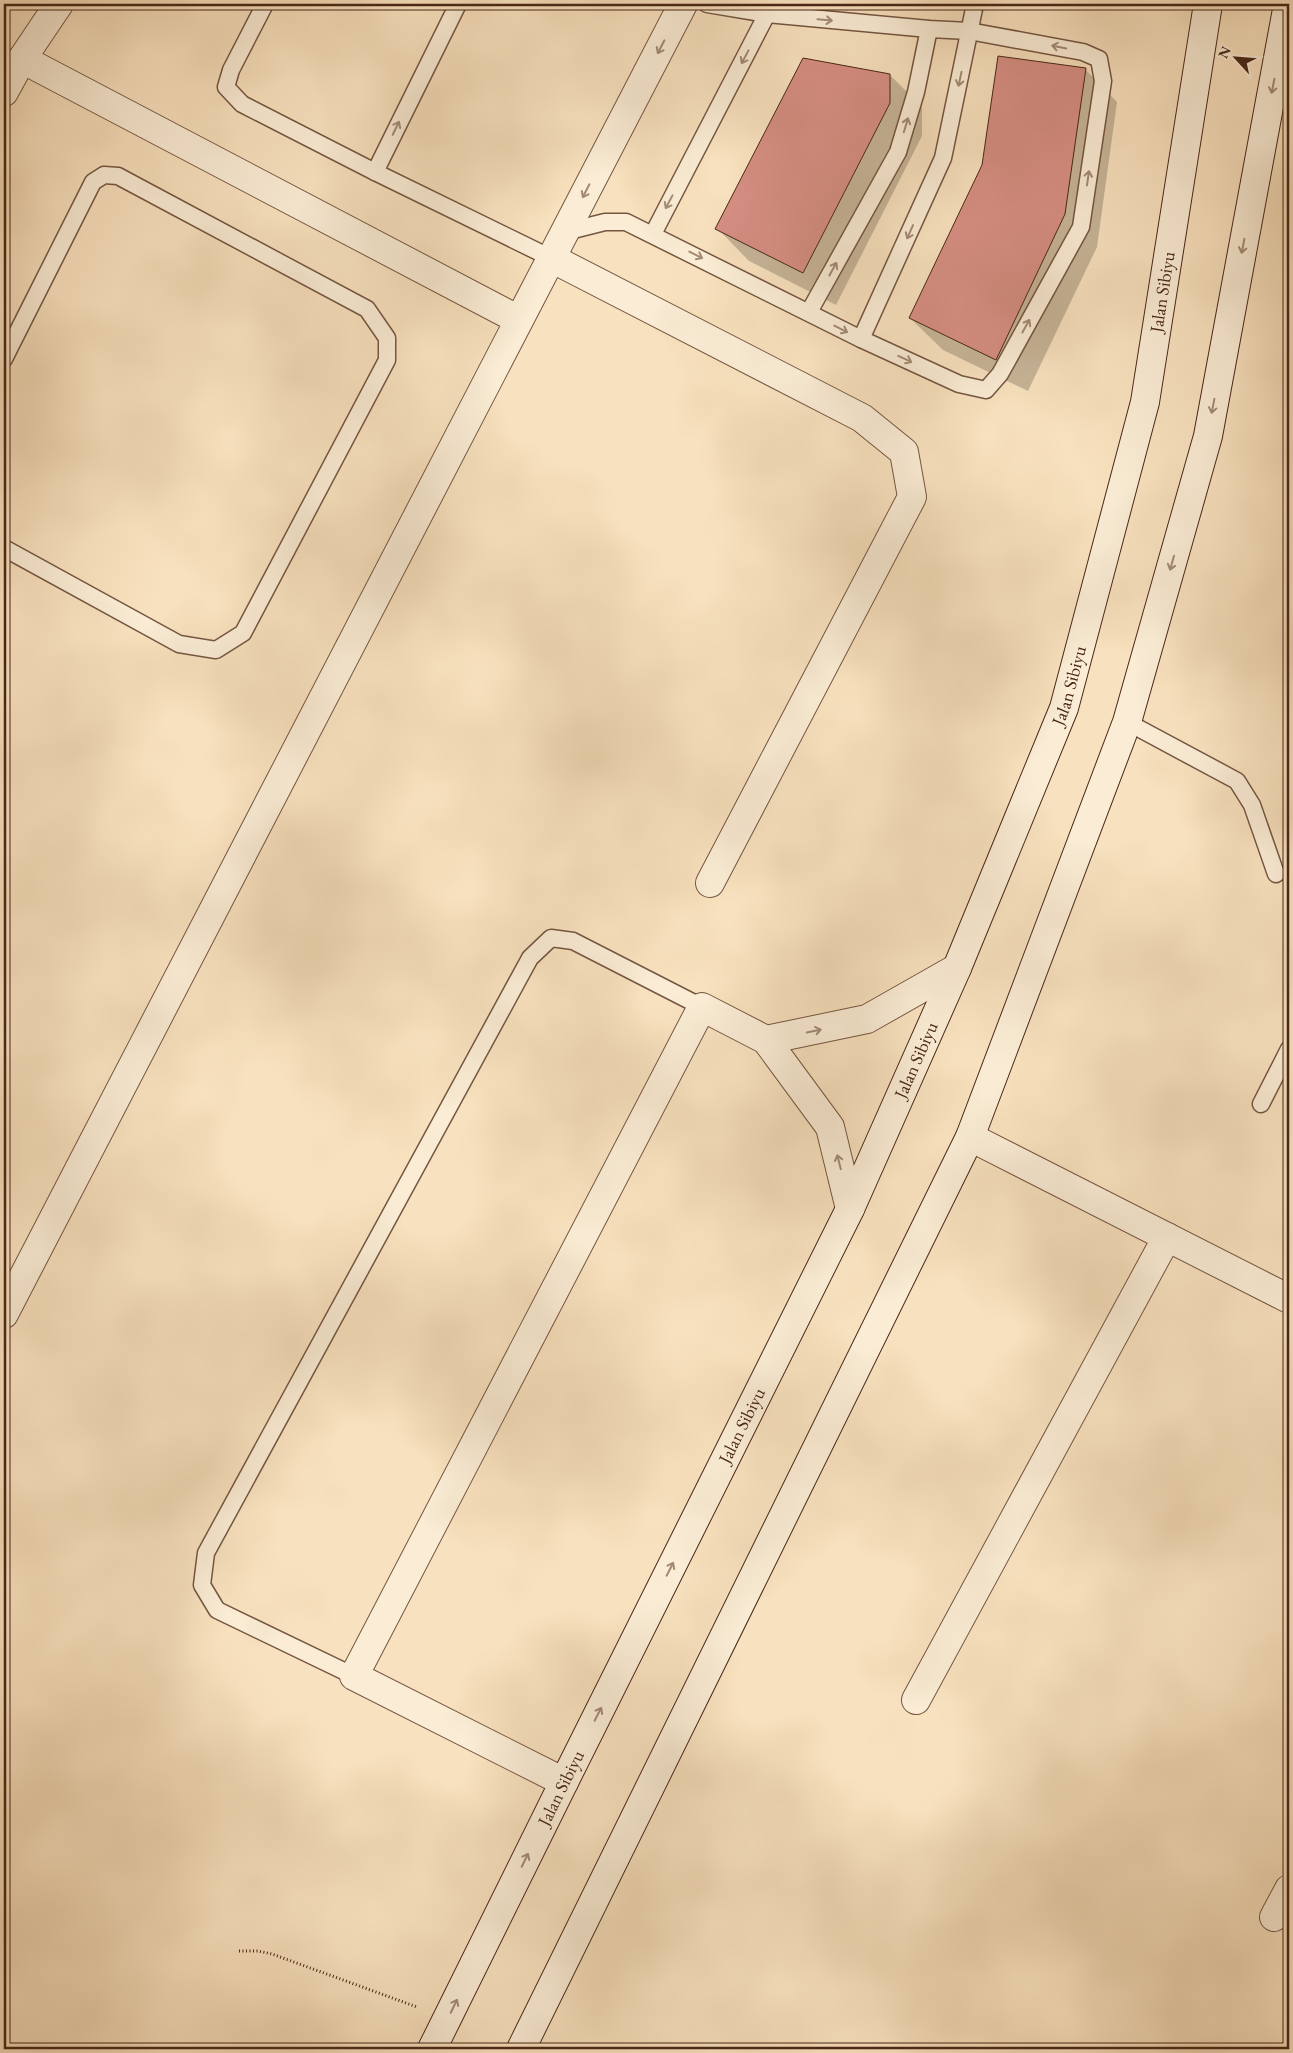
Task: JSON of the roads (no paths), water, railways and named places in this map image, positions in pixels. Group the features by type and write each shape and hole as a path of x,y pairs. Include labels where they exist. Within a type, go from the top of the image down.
{"street":[{"path":"4,92 22,58 59,4"},
{"path":"4,1314 683,4"},
{"name":"Jalan Sibiyu","path":"432,2049 850,1209 958,968 1064,708 1142,411 1208,4"},
{"path":"521,2049 970,1137 1127,722 1208,436 1288,4"},
{"path":"22,58 519,320"},
{"path":"551,258 862,418 904,452 912,497 710,883"},
{"path":"766,1040 867,1019 958,968"},
{"path":"564,1782 354,1676 702,1007 766,1040 830,1128 850,1209"},
{"path":"970,1137 1289,1298"},
{"path":"916,1700 1167,1237"},
{"path":"1274,1917 1289,1889"}],"lane":[{"path":"265,4 231,70 226,87 242,104 375,172 551,258"},
{"path":"375,172 458,4"},
{"path":"565,232 605,222 626,222 861,339 959,384 986,390 1000,374 1081,227 1103,80 1099,59 1083,52 969,31 767,14 707,4"},
{"path":"861,339 943,158 974,4"},
{"path":"653,234 767,14"},
{"path":"809,312 898,152 916,92 929,29"},
{"path":"4,359 93,182 104,174 118,176 367,309 387,338 386,360 243,633 216,650 179,644 4,548"},
{"path":"1127,722 1237,781 1252,805 1276,874"},
{"path":"354,1676 217,1610 202,1585 206,1553 530,958 551,938 573,941 702,1007"},
{"path":"1261,1104 1289,1049"}]}
